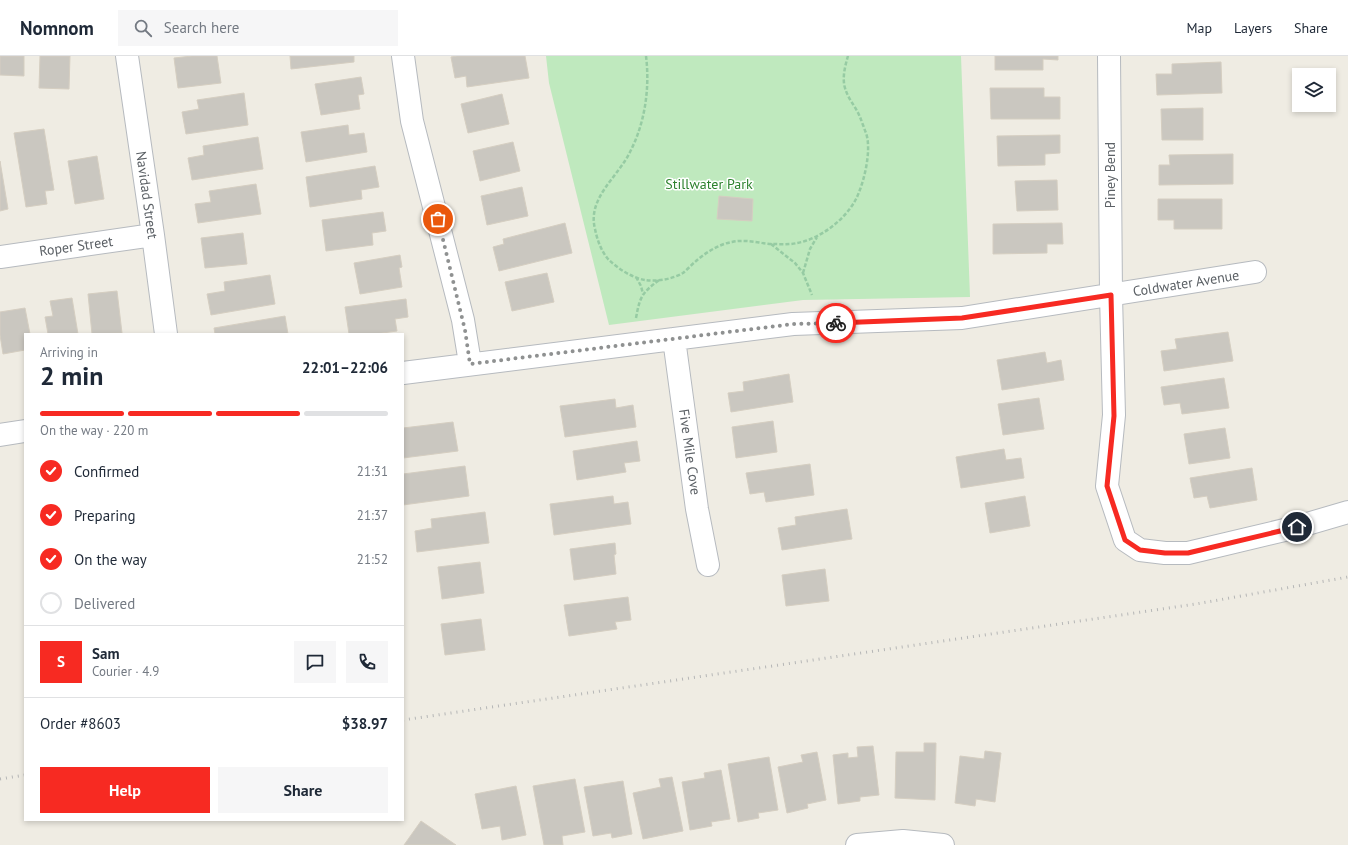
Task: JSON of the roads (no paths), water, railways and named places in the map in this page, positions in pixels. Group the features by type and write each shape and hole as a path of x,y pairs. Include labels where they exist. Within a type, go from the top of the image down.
{"street":[{"name":"Navidad Street","path":"127,56 166,333"},
{"path":"403,56 412,121 462,320 470,364"},
{"name":"Piney Bend","path":"1109,56 1111,295 1114,416 1107,486 1125,540 1140,550 1165,553 1188,553 1297,527 1348,512"},
{"name":"Roper Street","path":"0,257 153,235"},
{"name":"Coldwater Avenue","path":"404,373 793,324 962,318 1255,272"},
{"name":"Five Mile Cove","path":"674,339 697,509 708,565"},
{"path":"0,435 24,436"},
{"path":"857,845 903,841 943,845"}],"railway":[{"path":"404,720 1196,604 1348,577"},
{"path":"0,779 24,775"}],"park label":[{"name":"Stillwater Park","path":"709,184"}]}
